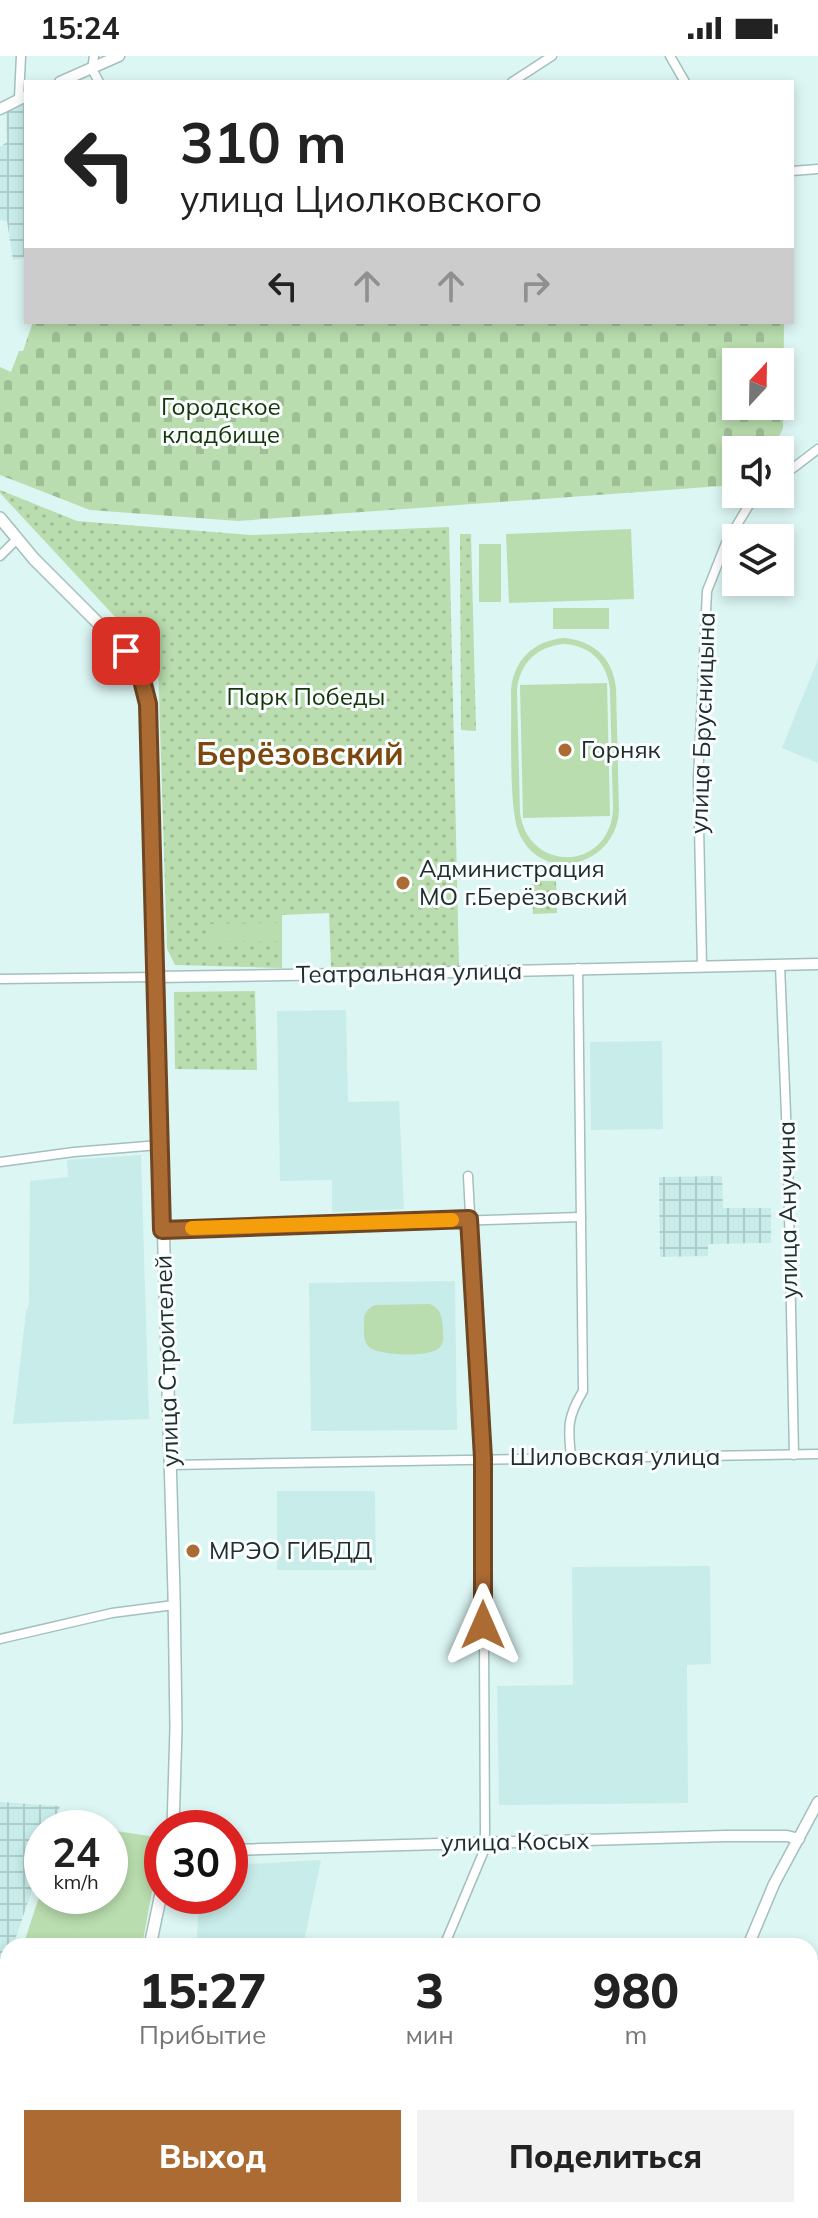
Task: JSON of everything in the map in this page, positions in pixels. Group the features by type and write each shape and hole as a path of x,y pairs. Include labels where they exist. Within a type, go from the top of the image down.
{"main road":[{"name":"улица Строителей","path":"0,518 16,540 126,651 140,672 148,704 171,1465 176,1728 174,1810"},
{"path":"152,1938 157,1914"}],"street":[{"path":"0,109 23,97 21,56"},
{"path":"94,56 92,69 98,80"},
{"path":"65,80 119,56"},
{"path":"515,80 552,56"},
{"path":"670,56 684,80"},
{"path":"794,171 818,169"},
{"path":"794,467 818,449"},
{"name":"улица Брусницына","path":"702,966 698,779 707,591 726,543 747,508"},
{"path":"0,556 16,540"},
{"name":"Театральная улица","path":"0,979 466,973 818,964"},
{"name":"улица Анучина","path":"780,965 794,1455"},
{"path":"571,1457 568,1424 573,1407 583,1391 578,968"},
{"path":"0,1162 159,1145"},
{"path":"447,1938 485,1842 483,1458 468,1176"},
{"path":"162,1230 581,1217"},
{"name":"Шиловская улица","path":"171,1465 818,1454"},
{"path":"0,1639 112,1613 174,1605"},
{"path":"751,1938 780,1872 818,1802"},
{"name":"улица Косых","path":"248,1849 742,1835 799,1839"}],"shaded area":[{"path":"24,104 24,257 13,260 7,221 0,220 0,147 7,142 6,111"},
{"path":"818,659 818,763 782,748"},
{"path":"346,1010 348,1102 399,1101 404,1209 332,1212 332,1180 280,1181 277,1011"},
{"path":"662,1041 663,1129 591,1130 590,1042"},
{"path":"141,1155 149,1419 13,1424 29,1305 30,1181 68,1177 67,1160"},
{"path":"722,1176 723,1208 771,1208 771,1243 708,1244 708,1256 660,1257 659,1177"},
{"path":"455,1281 457,1430 311,1431 309,1283"},
{"path":"277,1491 375,1491 376,1570 277,1570"},
{"path":"710,1566 711,1664 687,1665 688,1803 499,1805 497,1686 573,1685 572,1567"},
{"path":"0,1802 60,1806 59,1810 24,1810 24,1913 16,1938 0,1938"},
{"path":"321,1860 305,1938 197,1938 199,1914 248,1914 248,1864"}],"green space":[{"name":"Городское кладбище","path":"32,324 784,324 784,348 722,348 722,420 783,420 779,436 722,436 722,486 238,521 90,510 0,475 0,367 11,372 19,351 23,351"},
{"name":"Парк Победы","path":"0,490 77,521 251,535 449,527 459,966 331,967 329,913 282,915 282,968 175,965 167,949 158,663"},
{"path":"631,529 634,599 509,603 506,534"},
{"path":"460,534 471,534 476,731 461,730"},
{"path":"479,544 501,544 501,602 479,602"},
{"path":"553,608 609,608 609,629 553,629"},
{"path":"574,639 600,652 611,668 616,688 619,811 615,830 605,845 592,856 560,864 544,860 530,850 519,833 512,785 513,680 526,654 552,640","holes":["573,645 596,657 608,679 613,810 608,830 598,845 584,854 568,857 551,855 537,846 526,832 520,812 517,691 525,665 537,653 553,646"]},
{"name":"Горняк","path":"607,683 610,816 523,818 520,685"},
{"path":"532,881 556,881 557,913 533,914"},
{"path":"279,923 280,941 207,942 207,924"},
{"path":"255,991 257,1070 175,1069 174,992"},
{"path":"430,1304 439,1311 442,1321 443,1341 435,1351 394,1354 367,1345 364,1318 367,1310 375,1305"},
{"path":"128,1833 144,1835 144,1914 148,1914 143,1938 26,1938 33,1914 128,1914"}],"slow traffic":[{"path":"192,1228 452,1220"}],"place":[{"name":"Горняк","path":"565,750"},
{"name":"Администрация МО г.Берёзовский","path":"403,883"},
{"name":"МРЭО ГИБДД","path":"193,1551"}],"district":[{"name":"Берёзовский","path":"300,754"}],"route":[{"path":"126,651 140,672 148,704 162,1230 469,1219 483,1458 483,1625"}]}
